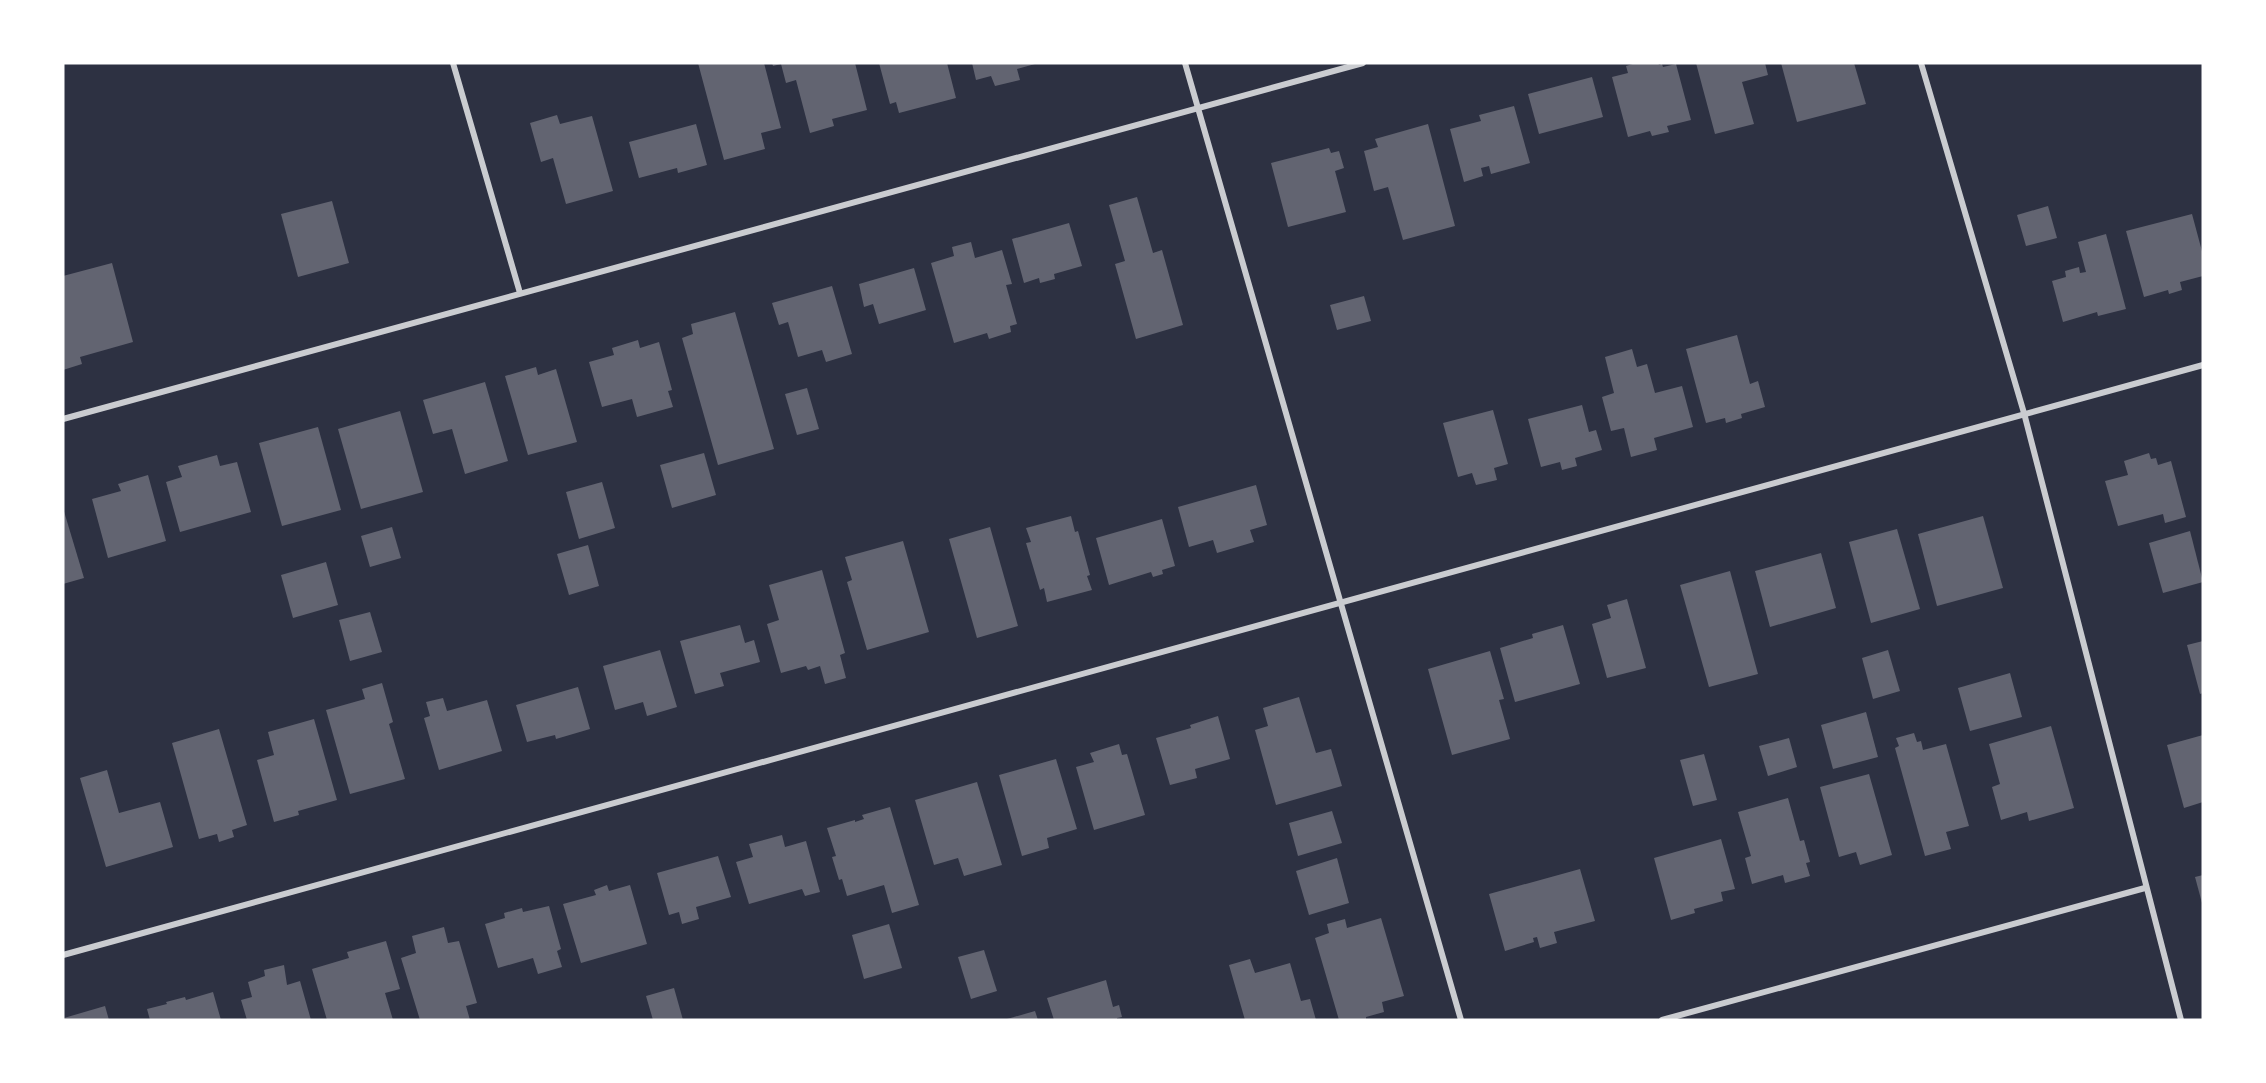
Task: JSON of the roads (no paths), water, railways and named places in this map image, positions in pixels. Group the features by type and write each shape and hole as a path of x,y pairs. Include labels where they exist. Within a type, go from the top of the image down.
{"street":[{"path":"453,63 520,293"},
{"path":"1185,63 1461,1020"},
{"path":"63,419 1363,63"},
{"path":"1922,63 2024,413 2181,1020"},
{"path":"63,955 2203,365"},
{"path":"1662,1020 2145,888"}]}
